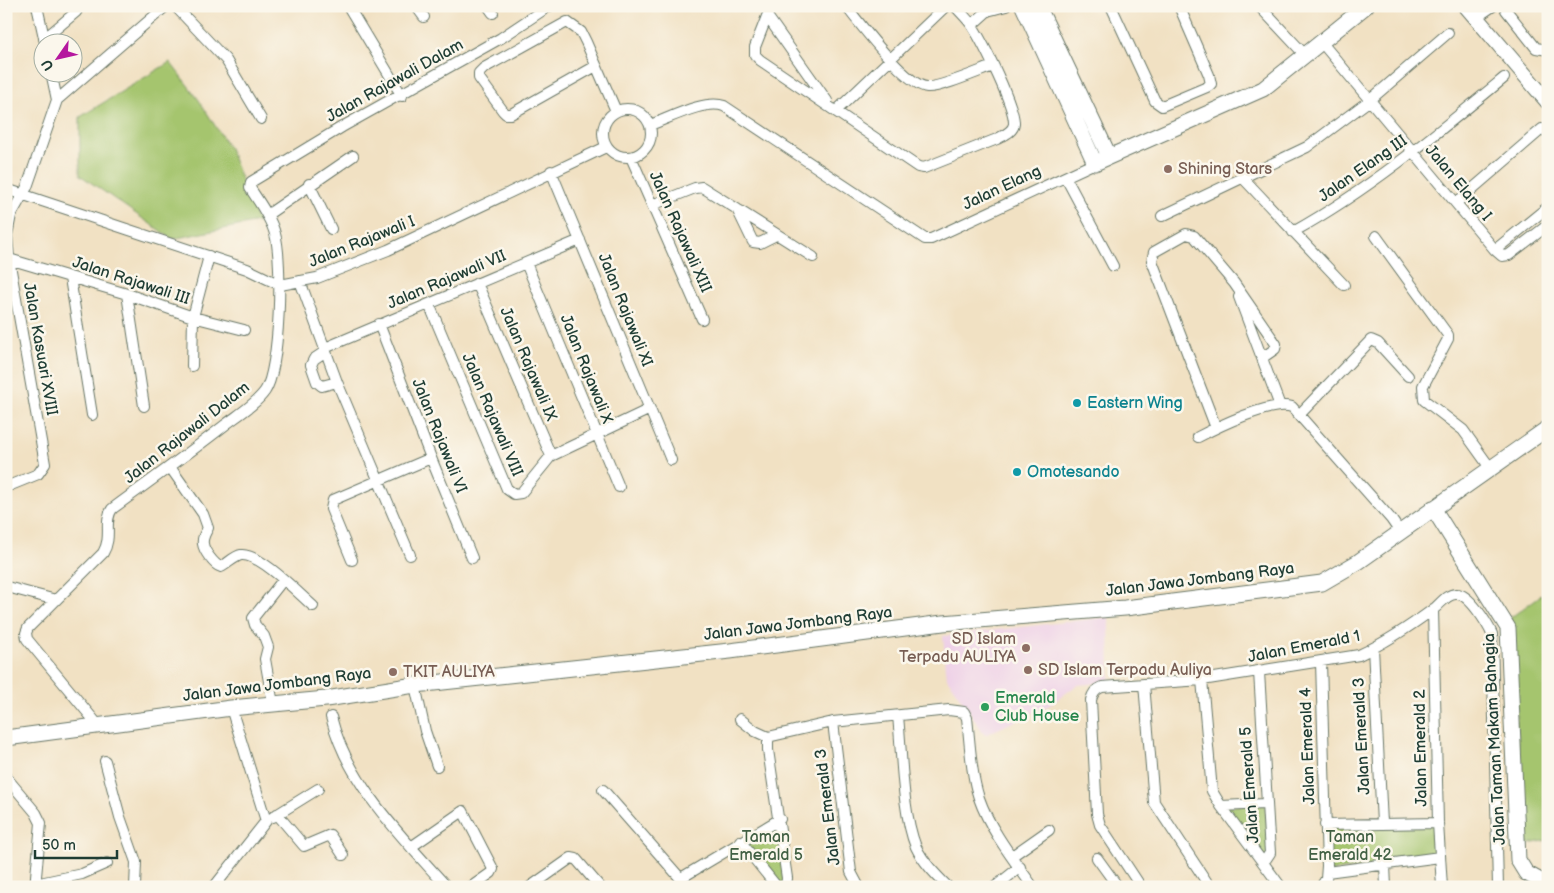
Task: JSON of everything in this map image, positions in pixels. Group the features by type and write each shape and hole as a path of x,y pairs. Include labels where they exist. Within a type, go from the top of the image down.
{"main road":[{"path":"1023,6 1102,160"},
{"path":"1038,6 1102,160"},
{"name":"Jalan Elang","path":"1102,160 1263,89 1366,6"},
{"path":"1466,6 1548,102"},
{"name":"Jalan Jawa Jombang Raya","path":"6,738 231,708 326,700 415,686 730,651 943,623 1125,608 1322,583 1358,562 1548,428"},
{"name":"Jalan Taman Makam Bahagia","path":"1432,508 1508,628 1518,860 1534,882 1548,885"}],"street":[{"path":"37,6 43,32"},
{"path":"55,32 76,12 79,6"},
{"path":"53,82 57,100 166,6"},
{"path":"175,6 226,60 261,119"},
{"path":"348,6 402,96"},
{"path":"416,6 424,17"},
{"name":"Jalan Rajawali Dalam","path":"98,725 28,639 26,633 28,628 103,552 109,541 108,518 112,509 256,400 265,390 272,375 280,285 275,232 250,188 256,178 502,38 549,6"},
{"path":"846,6 890,59 920,85 926,87 993,66"},
{"path":"833,109 946,6"},
{"path":"769,11 756,47 755,55 760,60 918,167 930,167 997,139 1008,133 1014,125 1012,112 993,66 972,25 954,6"},
{"path":"972,25 992,8 1006,6"},
{"path":"1111,6 1158,105 1162,106 1211,84 1209,74 1179,6"},
{"path":"1258,6 1306,56"},
{"path":"1477,17 1493,6"},
{"path":"1506,10 1536,48 1548,50"},
{"path":"769,11 833,109"},
{"path":"596,66 511,114 506,114 503,111 479,78 479,73 484,68 567,22 581,32 616,111"},
{"path":"1162,216 1307,147 1370,100 1448,33"},
{"name":"Jalan Elang I","path":"1322,43 1495,250"},
{"name":"Jalan Elang III","path":"1293,232 1332,210 1414,153 1504,78"},
{"name":"Jalan Kasuari XVIII","path":"6,487 38,474 45,464 9,259 8,229 11,216 24,196 57,100"},
{"name":"Jalan Elang","path":"650,125 705,105 716,103 724,106 925,239 931,239 1102,160"},
{"path":"629,108 642,114 650,125 651,139 644,151 631,157 617,156 606,147 602,134 605,120 616,111 629,108"},
{"path":"1456,203 1542,129"},
{"name":"Jalan Rajawali I","path":"280,285 317,278 388,250 551,171 606,147"},
{"path":"267,215 309,184 353,156"},
{"name":"Jalan Rajawali XIII","path":"631,157 702,318"},
{"name":"Jalan Rajawali XI","path":"551,171 671,460"},
{"path":"1066,178 1113,266"},
{"path":"1242,178 1344,285"},
{"path":"309,184 331,229"},
{"path":"652,205 699,187 813,257"},
{"path":"6,190 247,269 280,285"},
{"path":"1548,207 1495,250 1502,256 1509,255 1548,224"},
{"path":"736,208 753,242 760,243 776,235"},
{"path":"1216,428 1152,262 1154,252 1186,234 1193,234 1234,283 1276,344 1275,349 1262,358"},
{"path":"1376,236 1448,335 1448,339 1423,386 1424,400 1463,430 1491,469"},
{"name":"Jalan Rajawali VII","path":"326,350 379,324 580,240"},
{"path":"192,366 193,317 209,256"},
{"name":"Jalan Rajawali III","path":"9,259 126,294 193,317 244,330"},
{"name":"Jalan Rajawali X","path":"526,263 619,487"},
{"path":"70,278 92,415"},
{"path":"300,281 337,382 410,555"},
{"name":"Jalan Rajawali IX","path":"477,283 551,456"},
{"path":"1234,283 1280,406"},
{"path":"126,294 144,406"},
{"name":"Jalan Rajawali VIII","path":"429,304 507,489 514,494 521,493 551,456 650,409"},
{"name":"Jalan Rajawali VI","path":"379,324 472,558"},
{"path":"1300,414 1371,340 1378,343 1408,376"},
{"path":"326,350 314,359 311,365 317,382 322,386 337,382"},
{"path":"1198,438 1216,428 1280,406 1292,407 1391,519 1400,532"},
{"path":"352,560 331,504 332,500 431,458"},
{"path":"170,466 203,514 208,528 203,538 203,546 217,566 221,567 240,555 250,556 283,580 313,606"},
{"path":"273,704 265,659 268,647 264,636 254,625 253,618 283,580"},
{"path":"7,587 56,600"},
{"name":"Jalan Emerald 1","path":"1141,887 1105,836 1097,814 1092,694 1102,687 1202,680 1359,655 1433,609 1450,595 1464,595 1487,622 1492,634 1498,887"},
{"name":"Jalan Emerald 2","path":"1433,609 1438,823 1442,887"},
{"name":"Jalan Emerald 3","path":"1373,648 1382,823"},
{"name":"Jalan Emerald 4","path":"1321,662 1327,872 1326,879 1321,887"},
{"name":"Jalan Emerald 5","path":"1259,672 1265,804 1270,853 1266,859 1262,860 1281,887"},
{"path":"1202,680 1212,791 1220,806 1262,860"},
{"path":"1144,684 1154,802 1210,887"},
{"path":"415,686 429,747 437,766"},
{"path":"326,700 331,717 342,737 350,768 361,785 446,887"},
{"path":"231,708 266,821"},
{"path":"740,719 755,731 768,737 833,722 949,710 964,712 967,718 976,788 980,800 1012,856 1033,887"},
{"path":"898,716 908,814 916,847 924,860 948,887"},
{"name":"Jalan Emerald 3","path":"833,722 851,872 859,887"},
{"path":"768,737 768,750 780,819 787,878 786,887"},
{"path":"105,761 120,817 136,862 135,887"},
{"path":"6,778 36,812 41,823 35,885 82,874 107,863"},
{"path":"214,887 266,821 318,789"},
{"path":"603,790 688,887"},
{"path":"1220,806 1265,804"},
{"path":"412,848 463,811 493,869 492,873 471,887"},
{"path":"277,814 304,846 330,835 343,855"},
{"path":"681,878 740,841 780,819"},
{"path":"1325,825 1438,823"},
{"path":"1012,856 1049,830"},
{"path":"740,841 777,887"},
{"path":"1327,872 1440,857"},
{"path":"530,887 571,858 576,859 600,887"},
{"path":"1097,858 1118,887"},
{"path":"1385,864 1386,887"},
{"path":"995,887 1020,867"}],"shaded area":[{"name":"SD Islam Terpadu Auliya","path":"1109,617 1110,682 1077,685 1050,705 985,735 947,678 943,636"}],"green space":[{"path":"170,62 199,100 229,148 258,222 172,239 80,175 80,117"},
{"path":"1548,590 1548,840 1524,845 1510,618"},
{"path":"1265,804 1270,853 1262,860 1221,806"},
{"name":"Taman Emerald 5","path":"780,819 786,884 777,887 740,841"},
{"name":"Taman Emerald 42","path":"1438,823 1440,857 1327,872 1325,825"}],"place":[{"name":"Shining Stars","path":"1168,169"},
{"name":"Eastern Wing","path":"1077,403"},
{"name":"Omotesando","path":"1017,472"},
{"name":"SD Islam Terpadu AULIYA","path":"1026,648"},
{"name":"SD Islam Terpadu Auliya","path":"1028,670"},
{"name":"TKIT AULIYA","path":"393,672"},
{"name":"Emerald Club House","path":"985,707"}]}
